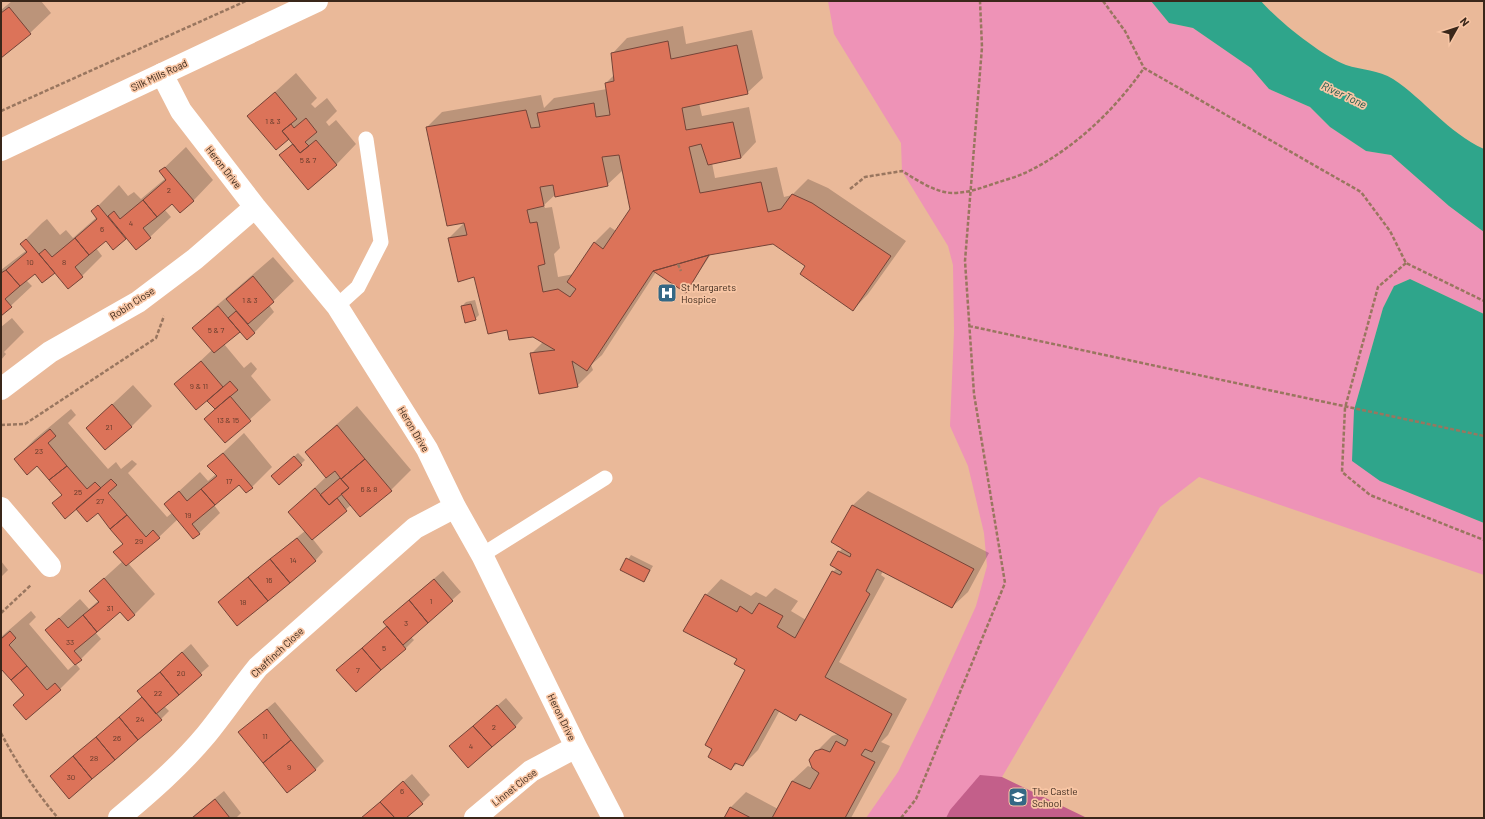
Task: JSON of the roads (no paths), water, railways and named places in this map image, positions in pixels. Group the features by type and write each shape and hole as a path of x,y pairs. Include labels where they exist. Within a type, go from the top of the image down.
{"street":[{"name":"Silk Mills Road","path":"1,150 317,1"},
{"name":"Heron Drive","path":"162,74 181,111 255,206 337,306 427,449 455,507 482,555 576,747 613,818"},
{"name":"Robin Close","path":"1,388 50,352 138,302 195,259 255,206"},
{"name":"Chaffinch Close","path":"119,818 164,780 206,735 238,691 258,667 415,528 455,507"},
{"path":"1,508 50,566"},
{"name":"Linnet Close","path":"475,818 531,771 576,747"}],"lane":[{"path":"337,306 358,287 381,242 366,139"},
{"path":"482,555 605,478"}],"water":[{"name":"River Tone","path":"1151,1 1261,1 1289,28 1325,54 1346,65 1388,76 1405,87 1447,125 1471,142 1484,149 1484,232 1449,206 1391,155 1366,151 1330,127 1310,107 1269,89 1251,68 1193,28 1169,23"},
{"path":"1410,279 1484,314 1484,523 1380,481 1352,461 1354,410 1383,308 1394,286"}],"place":[{"name":"St Margarets Hospice","path":"667,293"},
{"name":"The Castle School","path":"1018,797"}]}
